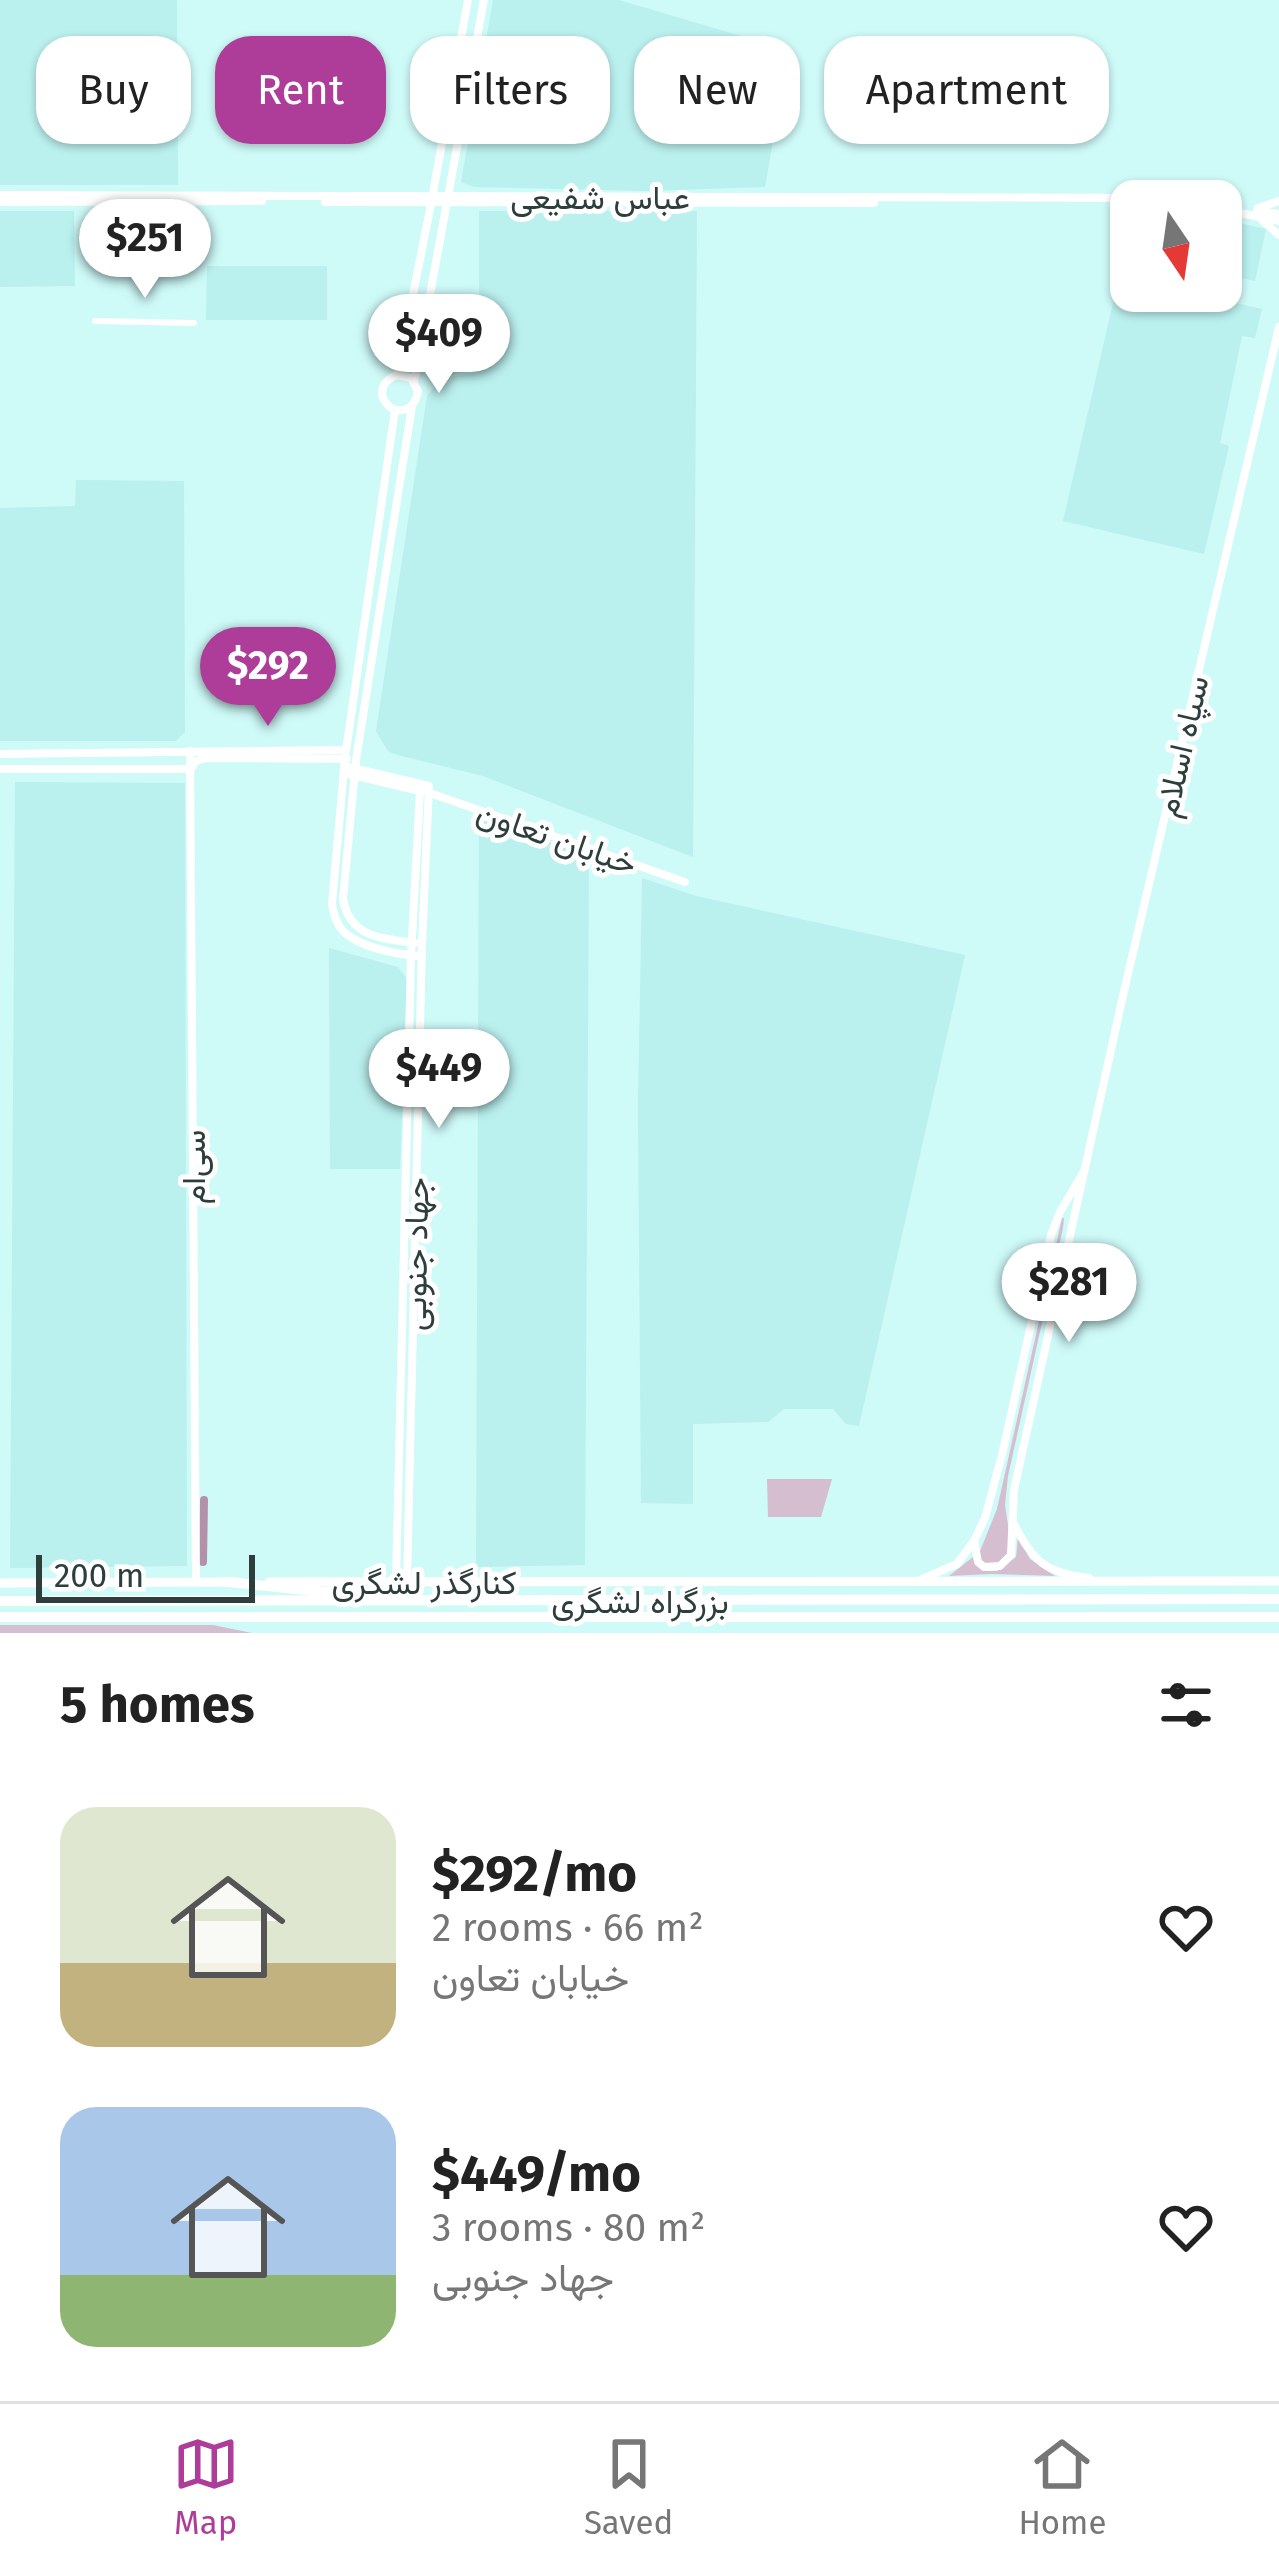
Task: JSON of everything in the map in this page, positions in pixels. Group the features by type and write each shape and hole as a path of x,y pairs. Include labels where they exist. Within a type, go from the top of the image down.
{"highway":[{"path":"228,1582 396,1600"},
{"name":"بزرگراه لشگری","path":"0,1601 1279,1599"},
{"name":"بزرگراه لشگری","path":"0,1616 1279,1616"}],"main road":[{"name":"کنارگذر لشگری","path":"0,1582 1277,1581"}],"street":[{"path":"397,374 468,0"},
{"path":"414,382 484,0"},
{"name":"عباس شفیعی","path":"0,199 1110,198"},
{"name":"عباس شفیعی","path":"447,200 1110,202"},
{"path":"1250,212 1279,200"},
{"path":"1242,211 1279,218"},
{"path":"1250,212 1279,235"},
{"path":"95,321 194,323"},
{"name":"سپاه اسلام","path":"1086,1166 1051,1235 1002,1455 974,1541 978,1562 985,1567 1000,1566 1011,1555 1014,1490 1279,327"},
{"path":"412,406 394,410 383,401 384,382 404,375 418,391 350,763 343,899 352,925 365,933 417,944"},
{"path":"394,410 332,904 344,932 358,942 416,956"},
{"path":"0,754 190,751 350,763 430,786 424,792"},
{"name":"سی‌ام","path":"190,751 196,1582"},
{"path":"0,769 191,770 196,761 206,758 350,763"},
{"name":"خیابان تعاون","path":"424,792 686,882"},
{"name":"جهاد جنوبی","path":"401,1582 424,792"},
{"path":"1012,1521 1028,1551 1047,1568 1070,1576 1126,1581"},
{"path":"915,1582 957,1564 974,1541"}],"shaded area":[{"path":"0,0 177,0 177,36 36,36 36,144 178,144 178,185 0,185"},
{"path":"493,0 619,0 741,36 634,36 634,144 773,144 765,187 646,191 474,187 461,182 468,144 610,144 610,36 487,36"},
{"path":"0,211 74,211 75,286 0,287"},
{"path":"479,211 697,211 693,857 483,776 394,754 376,731 427,396 451,377 479,372"},
{"path":"1242,224 1266,229 1255,281 1242,278"},
{"path":"207,266 327,266 327,320 206,320"},
{"path":"1242,305 1262,309 1255,338 1242,336 1220,443 1229,446 1204,554 1063,521 1111,312 1242,312"},
{"path":"76,480 184,481 185,732 176,741 0,741 0,508 75,506"},
{"path":"15,782 185,783 187,1566 10,1568"},
{"path":"479,816 589,857 585,1565 476,1567"},
{"path":"642,878 696,896 965,955 859,1426 846,1424 833,1409 784,1409 768,1422 693,1424 693,1504 641,1503 638,1108"},
{"path":"329,948 398,967 407,979 400,1169 330,1169"},
{"path":"1062,1218 1008,1476 1007,1556 999,1563 986,1564 980,1551 997,1509"},
{"path":"767,1479 832,1479 821,1517 768,1517"},
{"path":"1018,1537 1030,1559 1055,1576 949,1576 973,1557 985,1571 997,1571 1016,1557"},
{"path":"0,1625 213,1625 252,1633 0,1633"}],"waterway":[{"path":"203,1562 204,1500"}]}
